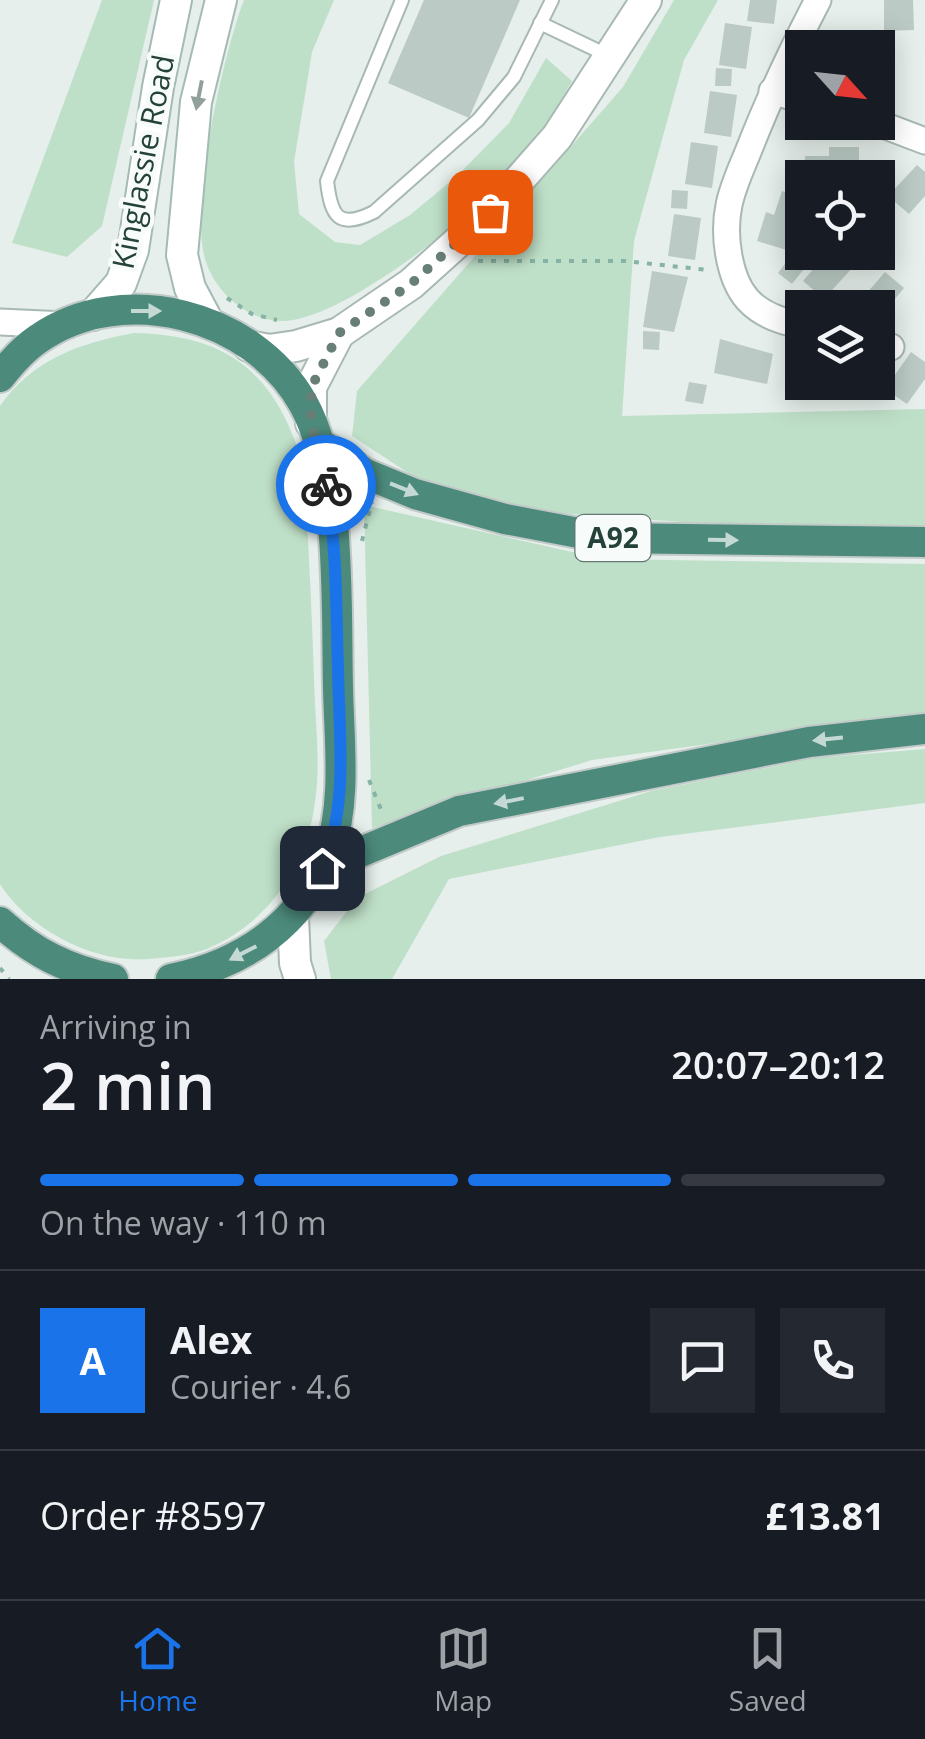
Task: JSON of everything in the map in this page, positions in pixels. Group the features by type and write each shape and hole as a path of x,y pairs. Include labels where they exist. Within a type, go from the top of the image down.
{"highway":[{"name":"A92","path":"0,376 39,338 80,320 164,311 208,322 249,346 288,383 303,403 315,433 332,519 340,791 334,830 322,868 292,916 245,955 185,978"},
{"name":"A92","path":"315,433 364,473 415,494 505,519 605,538 925,542"},
{"path":"322,868 458,811 809,742 925,729"},
{"path":"0,922 41,965 61,964 113,979"}],"street":[{"name":"Kinglassie Road","path":"80,320 121,283 133,250 176,0"},
{"name":"Kinglassie Road","path":"208,322 190,288 182,255 196,102 221,0"},
{"path":"249,346 269,350 339,333 411,284 490,212 557,136 646,0"},
{"path":"785,322 771,318 746,298 734,273 726,235 729,204 772,91 818,0"},
{"path":"772,91 785,95"},
{"path":"895,130 925,141"},
{"path":"0,322 80,320"},
{"path":"315,433 311,388 339,333"},
{"path":"292,916 300,979"}],"lane":[{"path":"402,0 328,181 330,204 344,220 354,221 374,212 478,120 514,77 552,0"},
{"path":"540,23 609,56"}],"path":[{"path":"464,260 624,261 734,273"},
{"path":"0,968 9,979"}],"green space":[{"path":"102,0 154,0 102,226 67,257 12,243"},
{"path":"244,0 334,0 312,52 294,162 299,214 335,242 360,245 410,215 457,176 509,123 546,58 572,81 529,150 483,200 446,231 376,282 323,311 299,319 266,319 242,308 222,290 208,268 201,230 211,127"},
{"path":"674,0 718,0 684,60 634,241 622,416 925,409 925,526 750,527 532,511 419,480 352,436 357,391 623,87"},
{"path":"134,333 198,342 245,366 280,408 293,436 304,468 318,756 311,825 304,848 282,889 250,923 230,937 187,954 149,959 107,956 65,941 28,916 0,884 0,406 27,376 59,356"},
{"path":"364,505 603,559 925,564 925,714 592,760 372,828"},
{"path":"925,749 925,803 660,837 449,879 392,979 331,979 324,941 357,898 441,856 651,791 815,758"}],"building":[{"path":"424,0 520,0 469,118 388,83"},
{"path":"750,0 777,0 774,24 747,21"},
{"path":"884,0 913,0 914,30 884,30"},
{"path":"725,23 752,27 746,69 719,65"},
{"path":"716,68 732,69 731,86 715,86"},
{"path":"710,91 737,95 731,137 704,133"},
{"path":"691,142 718,146 712,188 685,184"},
{"path":"829,147 859,147 859,160 805,160 805,156 829,156"},
{"path":"917,165 925,172 925,196 909,214 895,202 895,189"},
{"path":"672,190 688,191 687,209 671,208"},
{"path":"782,191 785,192 785,250 757,241 766,212 774,215"},
{"path":"674,214 701,218 695,260 668,256"},
{"path":"785,264 785,270 803,270 792,284 778,273"},
{"path":"812,270 850,270 832,290 814,290 803,281"},
{"path":"652,271 688,277 674,332 643,327"},
{"path":"885,272 904,288 895,299 895,290 869,290"},
{"path":"643,331 660,332 659,350 643,349"},
{"path":"720,339 773,354 767,384 714,373"},
{"path":"911,352 925,362 925,379 907,404 895,396 895,375"},
{"path":"689,382 707,385 703,404 685,401"}],"way so far":[{"path":"326,485 311,423 311,388 339,333 411,284 490,212"}],"route":[{"path":"322,868 329,852 340,791 336,603 332,519 326,485"}]}
